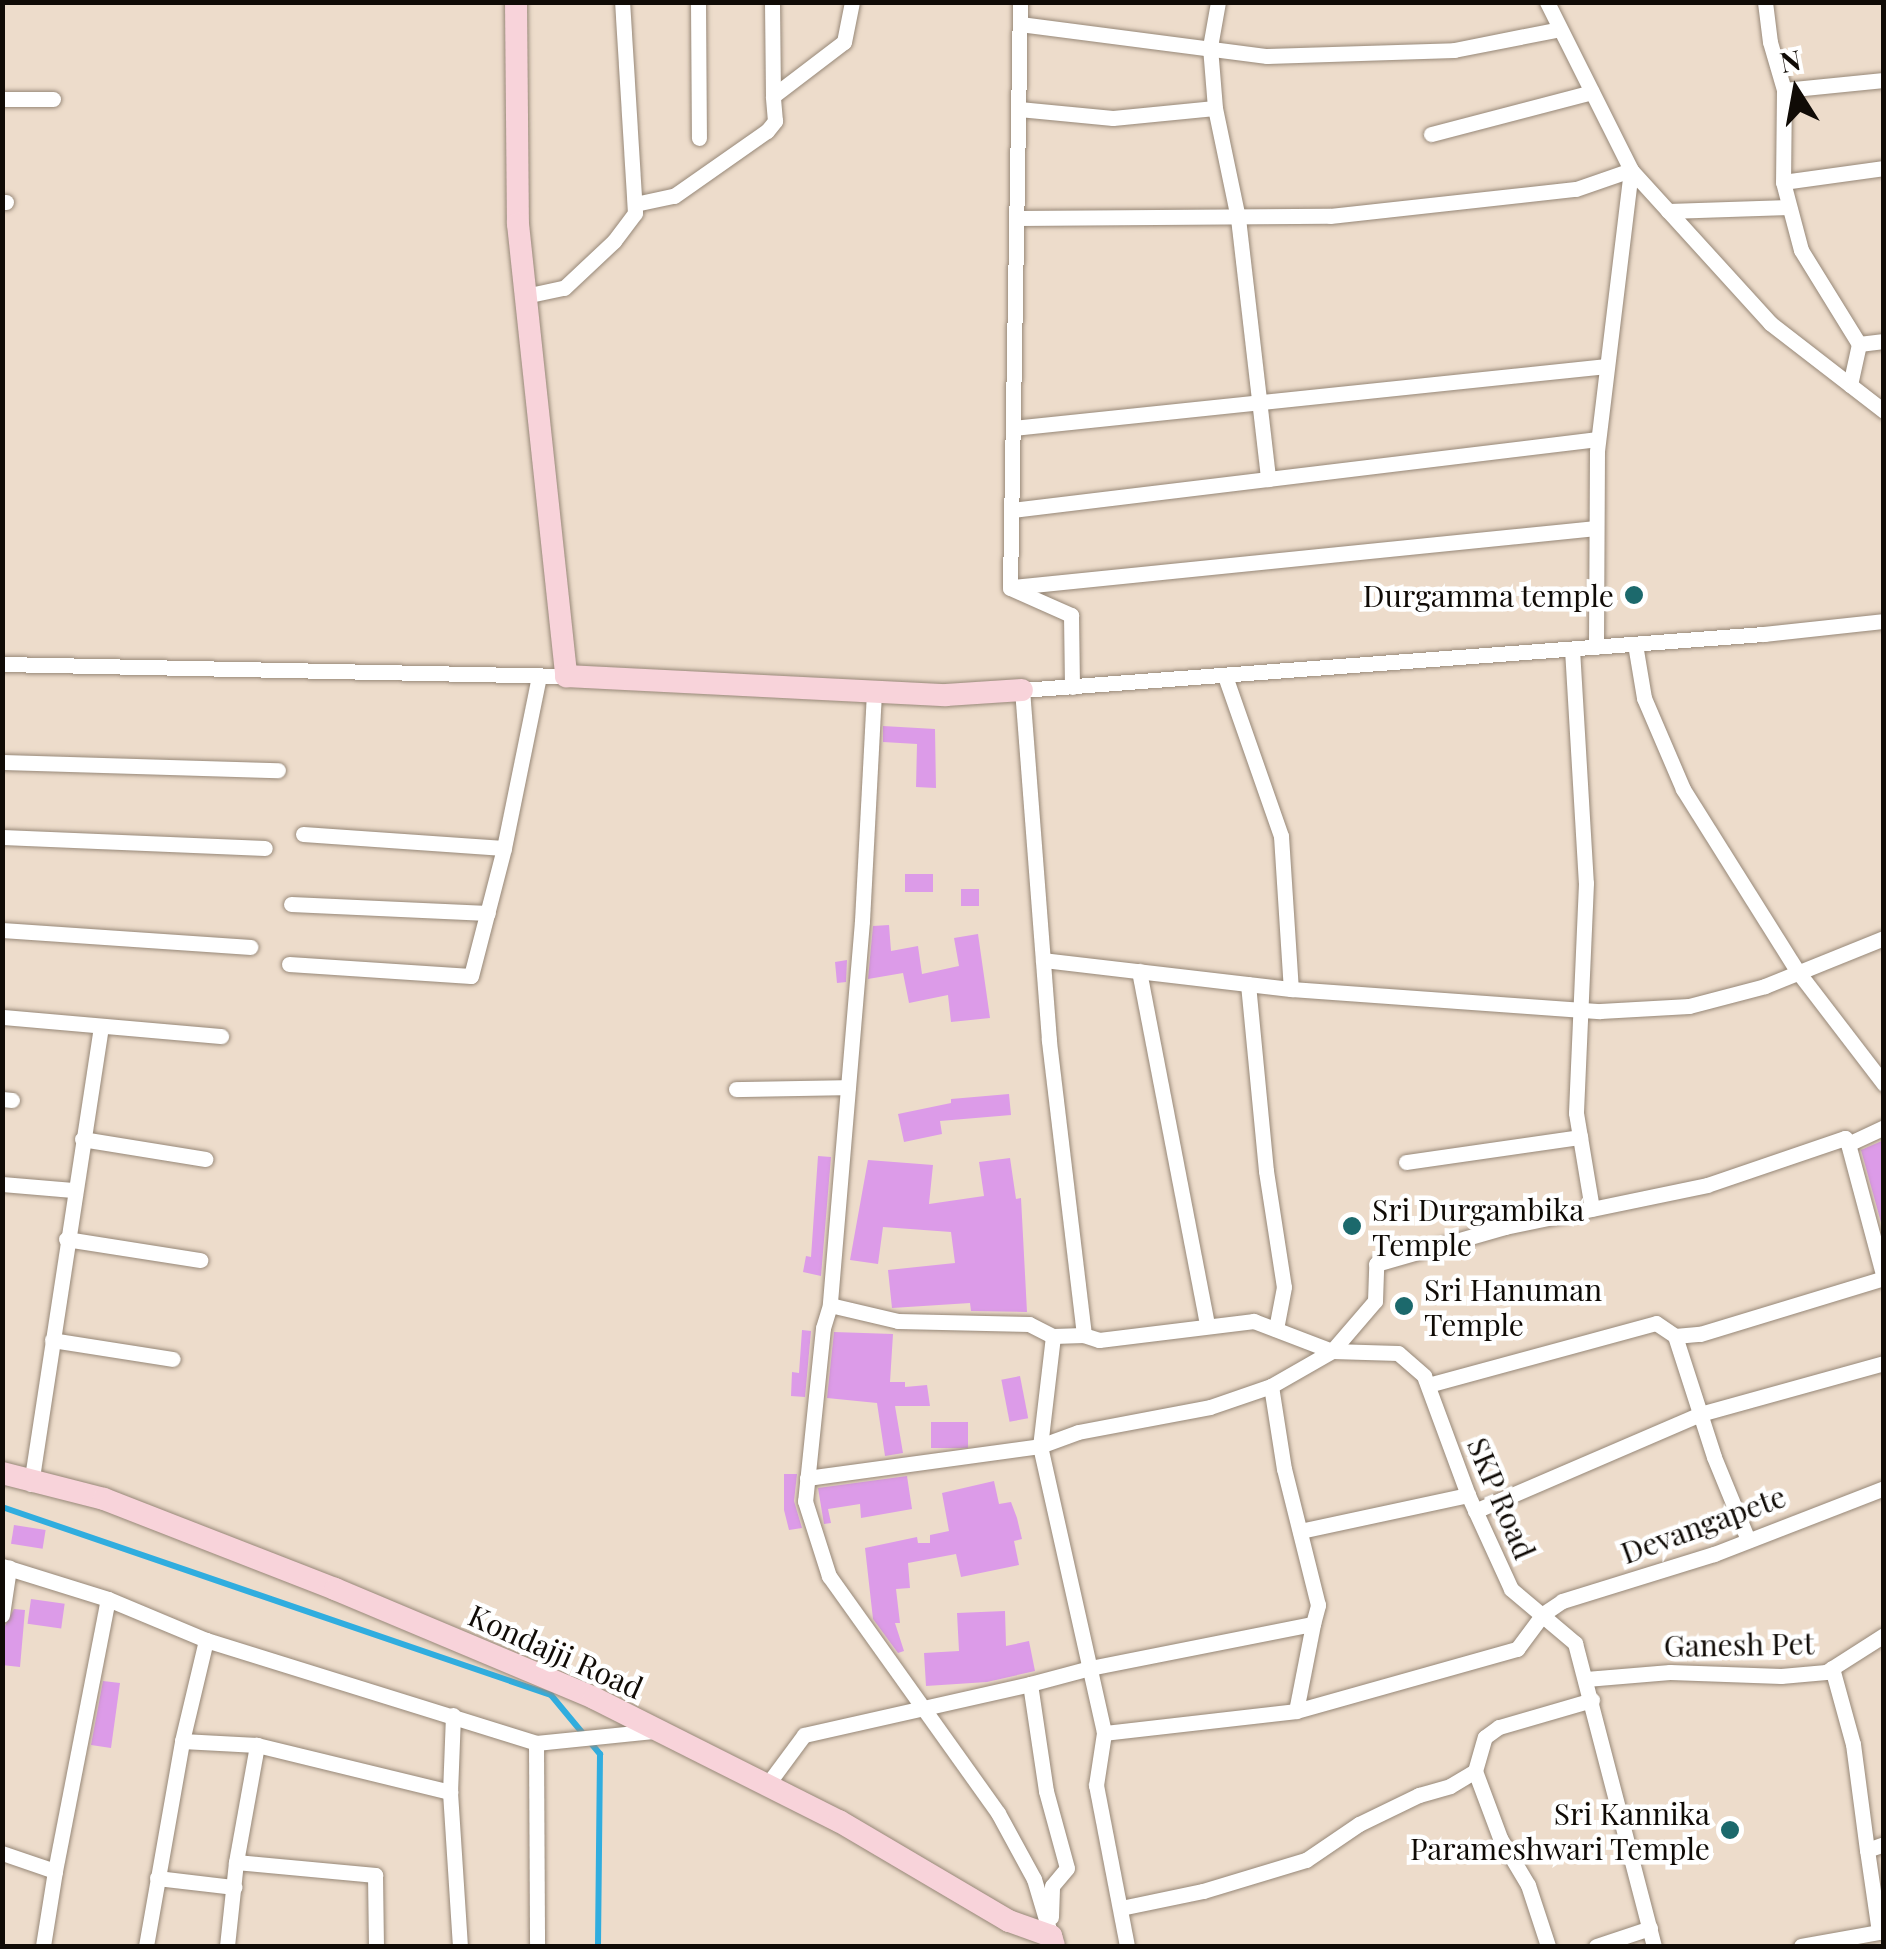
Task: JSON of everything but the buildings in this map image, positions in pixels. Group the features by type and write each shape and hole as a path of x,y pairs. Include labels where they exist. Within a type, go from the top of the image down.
{"street":[{"path":"516,2 518,224 566,676"},
{"path":"526,296 564,288 614,241 635,212 622,2"},
{"path":"698,2 699,138"},
{"path":"635,204 674,196 767,132 776,121 772,2"},
{"path":"773,96 844,42 852,2"},
{"path":"1010,588 1020,2"},
{"path":"1218,2 1210,47 1215,108 1238,218 1268,479"},
{"path":"1546,2 1631,170 1770,322 1884,411"},
{"path":"1765,2 1770,42 1784,90 1783,182 1801,250 1858,344 1850,385"},
{"path":"1020,24 1268,56 1454,50 1560,29"},
{"path":"1784,90 1884,80"},
{"path":"1431,134 1592,92"},
{"path":"2,99 52,99"},
{"path":"1019,109 1113,118 1215,108"},
{"path":"1783,182 1884,168"},
{"path":"1017,218 1330,216 1576,189 1631,170"},
{"path":"1596,648 1598,439 1631,170"},
{"path":"1668,211 1790,207"},
{"path":"1858,344 1884,341"},
{"path":"1014,428 1607,366"},
{"path":"1012,510 1598,439"},
{"path":"1010,588 1596,528"},
{"path":"1010,588 1072,615 1072,687"},
{"path":"2,664 566,676 946,696 1596,648 1884,621"},
{"path":"1635,644 1644,698 1683,789 1798,972 1884,1084"},
{"path":"1572,649 1586,884 1580,1010 1580,1137 1592,1209"},
{"path":"288,964 471,976 504,848 539,676"},
{"path":"1225,676 1281,836 1291,989"},
{"path":"1022,690 1044,960 1084,1335"},
{"path":"874,692 830,1305 823,1328 804,1502 829,1576 998,1813 1034,1879 1052,1941"},
{"path":"2,762 278,770"},
{"path":"303,834 504,848"},
{"path":"2,837 265,848"},
{"path":"290,904 488,913"},
{"path":"2,930 250,948"},
{"path":"1044,960 1291,989 1580,1010 1689,1006 1798,972 1884,938"},
{"path":"1139,971 1207,1325"},
{"path":"1248,984 1266,1171 1284,1287 1276,1329"},
{"path":"2,1017 221,1036"},
{"path":"31,1484 101,1026"},
{"path":"736,1090 848,1087"},
{"path":"1848,1144 1881,1124"},
{"path":"1406,1162 1580,1137"},
{"path":"807,1478 1040,1446 1078,1432 1210,1407 1271,1386 1332,1351 1374,1300 1376,1264 1505,1226 1707,1185 1845,1138 1884,1278 1700,1334 1675,1336"},
{"path":"82,1139 205,1159"},
{"path":"2,1184 73,1190"},
{"path":"66,1239 200,1260"},
{"path":"830,1305 898,1321 1029,1324 1053,1336 1084,1335 1099,1340 1254,1320 1332,1351"},
{"path":"1428,1386 1656,1322 1675,1336 1748,1540"},
{"path":"1053,1336 1040,1446 1104,1733 1096,1786 1127,1946"},
{"path":"52,1340 173,1360"},
{"name":"SKP Road","path":"1332,1351 1398,1353 1424,1376 1472,1503 1512,1589 1574,1642 1654,1946"},
{"path":"1300,1530 1472,1503 1700,1414 1884,1363"},
{"path":"1271,1386 1284,1468 1318,1605 1296,1711"},
{"name":"Kondajji Road","path":"2,1473 31,1484 104,1499 318,1582 594,1698 767,1785 1009,1921 1052,1941"},
{"name":"Devangapete","path":"1543,1614 1562,1600 1748,1540 1884,1488"},
{"path":"2,1615 6,1567 108,1599 206,1640 536,1744 659,1730"},
{"path":"43,1946 108,1599"},
{"path":"1104,1733 1296,1711 1517,1650 1543,1614"},
{"path":"767,1785 804,1735 1090,1668 1313,1624"},
{"name":"Ganesh Pet","path":"1586,1679 1670,1672 1780,1676 1832,1668 1884,1635"},
{"path":"146,1946 182,1741 206,1640"},
{"path":"1801,1946 1881,1931 1856,1763 1832,1668"},
{"path":"1030,1684 1046,1791 1067,1868 1052,1886 1052,1941"},
{"path":"1548,1946 1528,1885 1500,1838 1475,1771 1485,1738 1499,1727 1592,1700"},
{"path":"453,1715 450,1792 460,1946"},
{"path":"182,1741 257,1745 450,1792"},
{"path":"536,1744 537,1946"},
{"path":"227,1946 236,1862 257,1745"},
{"path":"1120,1908 1203,1891 1306,1860 1359,1824 1419,1795 1450,1786 1475,1771"},
{"path":"1867,1850 1884,1844"},
{"path":"2,1853 56,1872"},
{"path":"236,1862 375,1876 376,1946"},
{"path":"157,1878 234,1886"},
{"path":"1596,1946 1650,1928"}],"waterway":[{"path":"2,1507 551,1695 600,1754 598,1946"}],"place":[{"name":"Durgamma temple","path":"1634,595"},
{"name":"Sri Durgambika Temple","path":"1352,1226"},
{"name":"Sri Hanuman Temple","path":"1404,1306"},
{"name":"Sri Kannika Parameshwari Temple","path":"1730,1830"}]}
